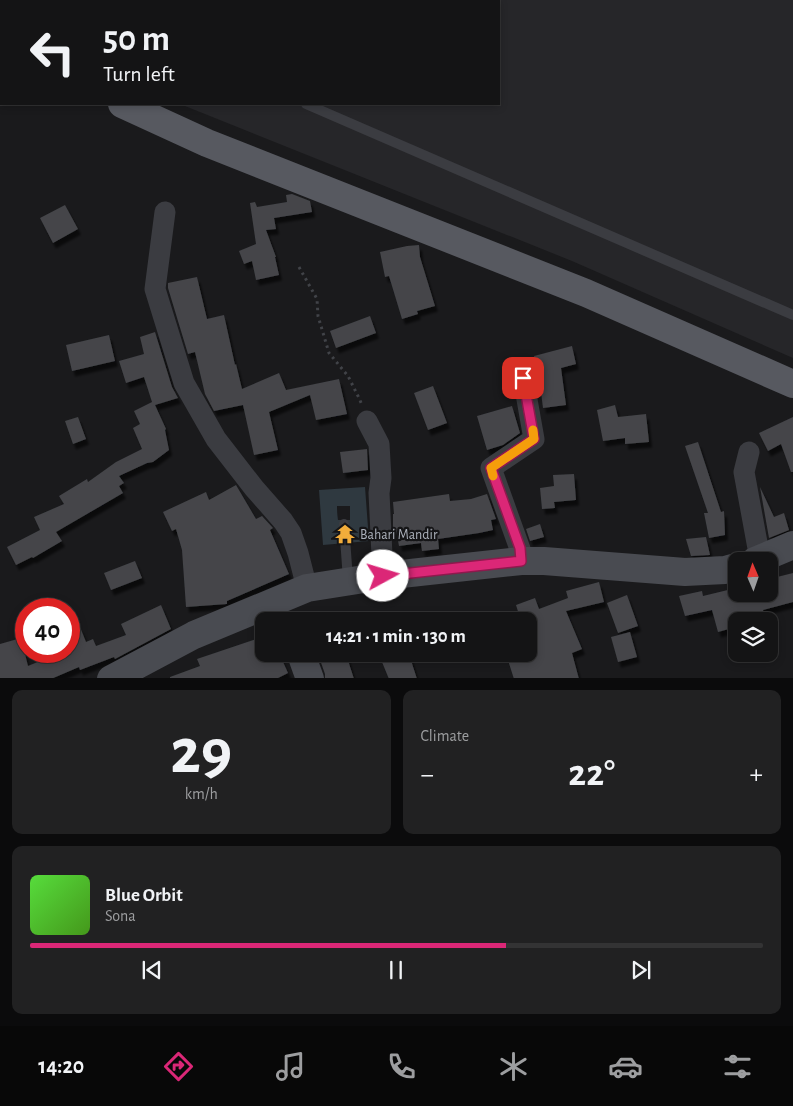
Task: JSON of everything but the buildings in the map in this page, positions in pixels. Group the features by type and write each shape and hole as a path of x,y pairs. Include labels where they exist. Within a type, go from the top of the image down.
{"main road":[{"path":"124,105 207,143 586,293 793,384"}],"street":[{"path":"165,212 155,288 184,382 216,439 292,534 307,588"},
{"path":"521,561 520,548 491,468 534,439 523,378"},
{"path":"367,421 379,444 383,576"},
{"path":"749,452 744,472 749,552"},
{"path":"775,552 793,545"},
{"path":"266,612 307,588 383,576 521,561 544,561 685,572 728,569"},
{"path":"111,678 194,635 255,618"}],"lane":[{"path":"308,105 793,315"},
{"path":"344,524 348,581"}],"path":[{"path":"299,267 317,299 318,316 329,353 348,376 359,398 367,421"}],"shaded area":[{"path":"500,0 793,0 793,358 572,261 182,105 500,105"},
{"path":"365,487 369,541 323,545 319,490","holes":["337,506 349,506 350,520 338,520"]}],"pier":[{"path":"337,506 350,506 350,520 338,520"}],"slow traffic":[{"path":"493,476 491,468 534,439 533,430"}],"place":[{"name":"Bahari Mandir","path":"345,534"}],"route":[{"path":"383,576 521,561 520,548 491,468 534,439 523,378"}]}
